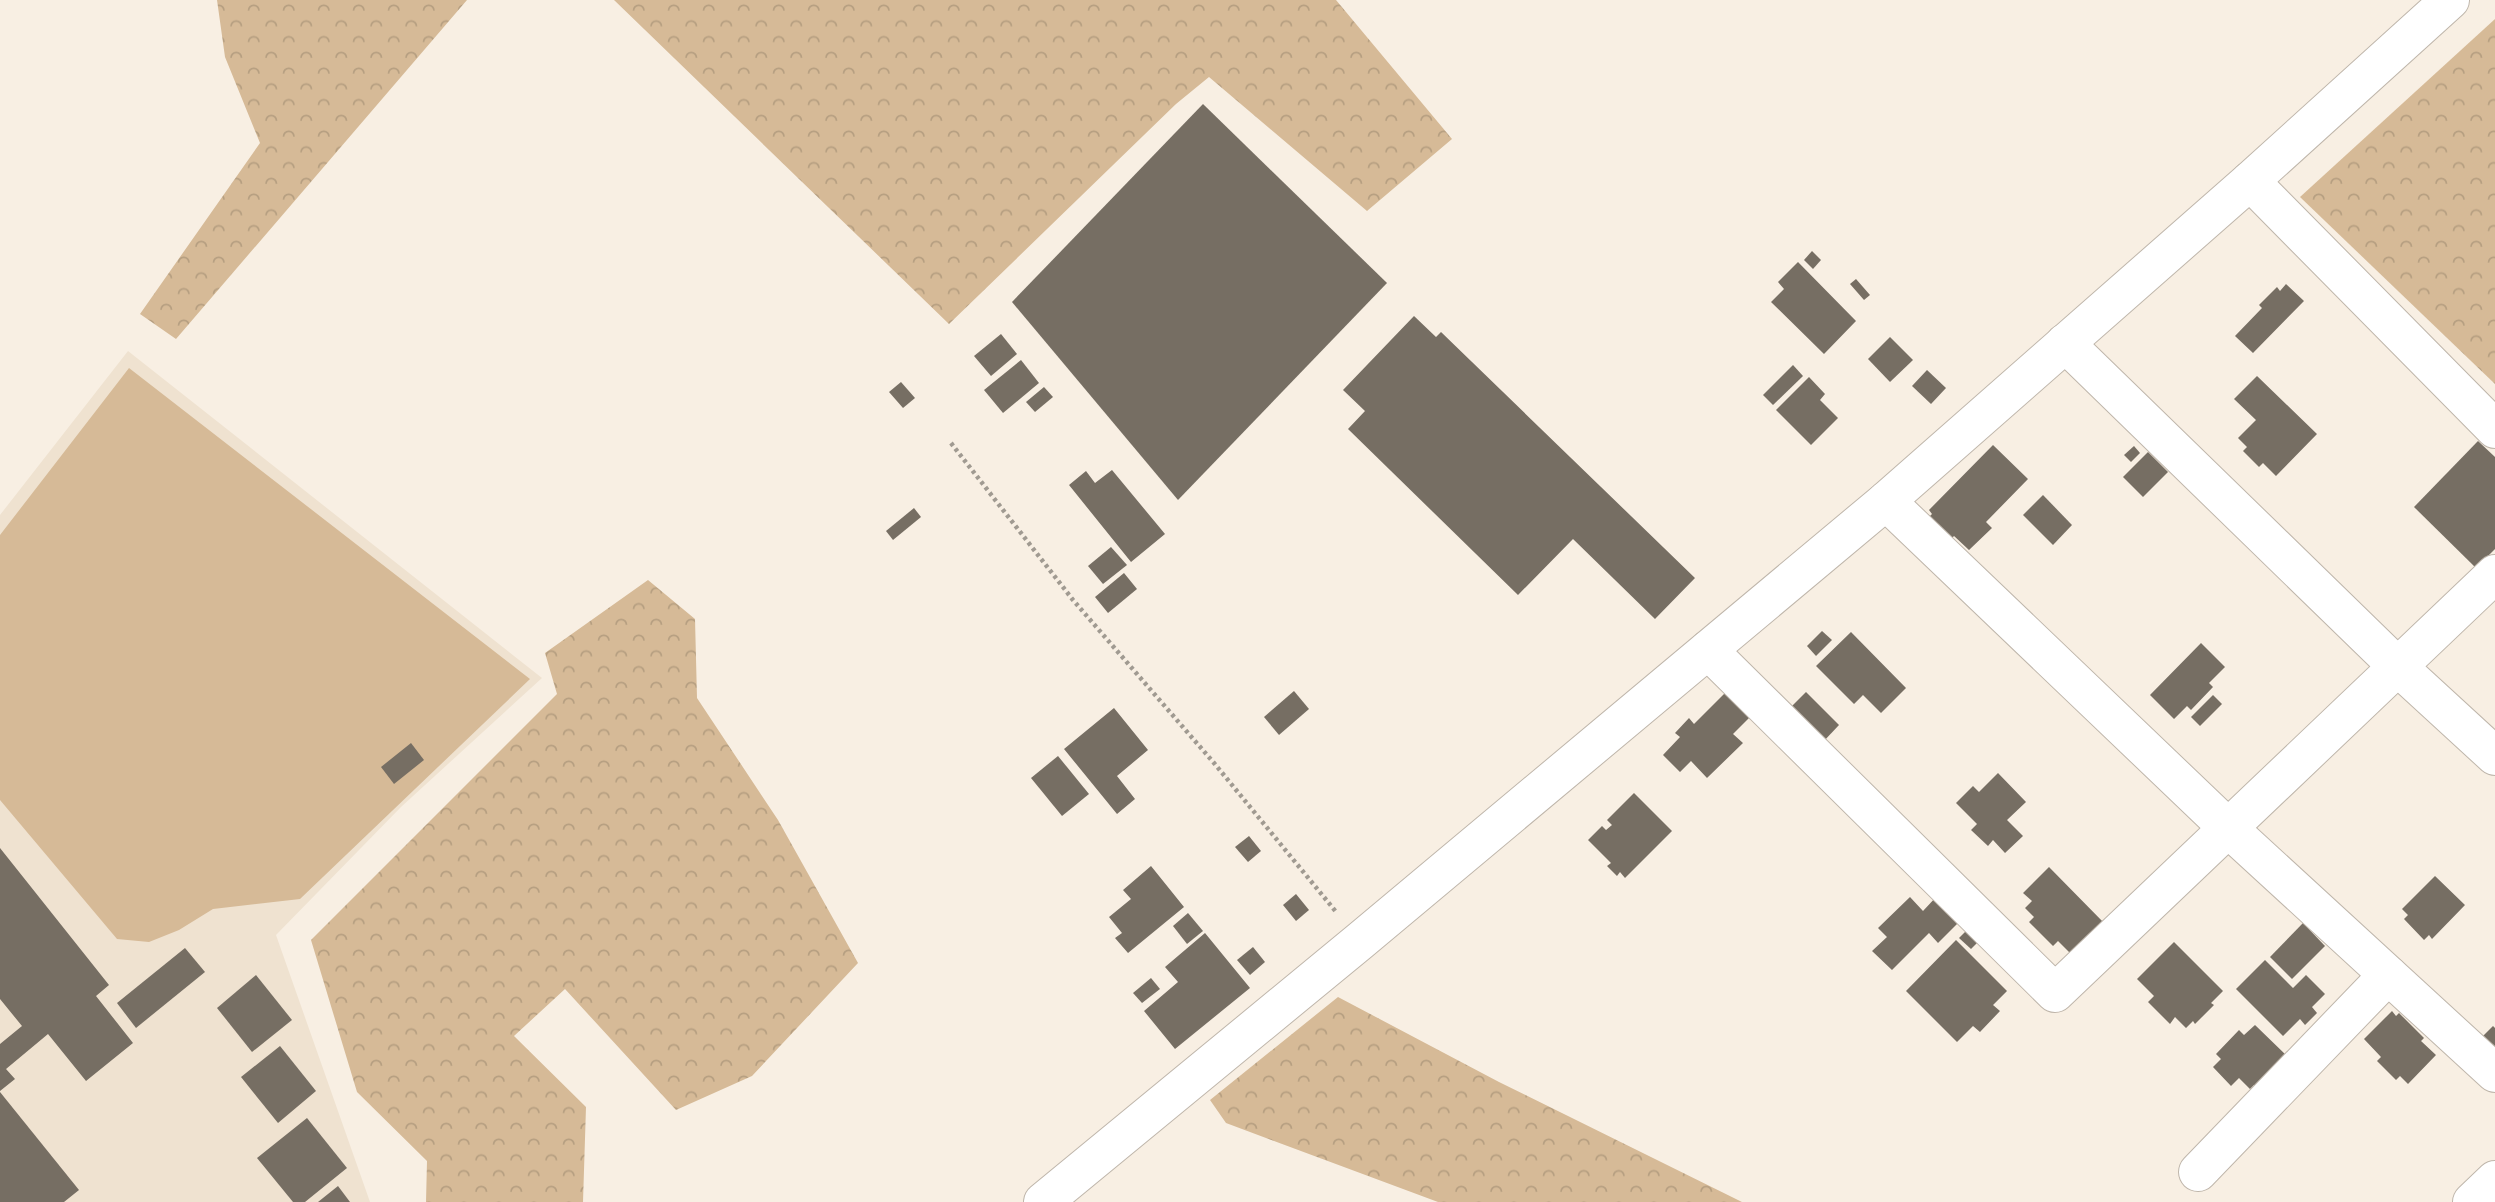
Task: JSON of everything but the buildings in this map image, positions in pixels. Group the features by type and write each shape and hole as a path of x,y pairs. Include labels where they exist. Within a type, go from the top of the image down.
{"street":[{"path":"1043,1202 1360,942 1886,500 2250,181 2439,4"},
{"path":"2250,181 2495,429"},
{"path":"2065,344 2397,666 2495,756"},
{"path":"1886,500 2228,828 2495,1073"},
{"path":"1708,650 2055,993 2495,574"},
{"path":"2198,1172 2388,975"},
{"path":"2472,1202 2495,1180"}],"path":[{"path":"951,443 1073,600 1214,763 1360,942"}],"shaded area":[{"path":"128,351 542,678 401,807 276,935 370,1202 0,1202 0,515"}],"green space":[{"path":"217,0 467,0 176,339 140,314 260,143 225,57"},
{"path":"614,0 1336,0 1452,139 1367,211 1209,77 1176,104 949,324"},
{"path":"2495,19 2495,384 2300,197"},
{"path":"129,368 530,679 300,899 213,909 179,930 149,942 117,939 0,800 0,535"},
{"path":"648,580 695,619 697,698 778,820 858,963 752,1076 676,1110 565,989 514,1036 586,1107 583,1202 426,1202 427,1161 357,1092 311,940 557,694 545,653"},
{"path":"1338,997 1499,1082 1742,1202 1438,1202 1226,1123 1210,1100"}]}
